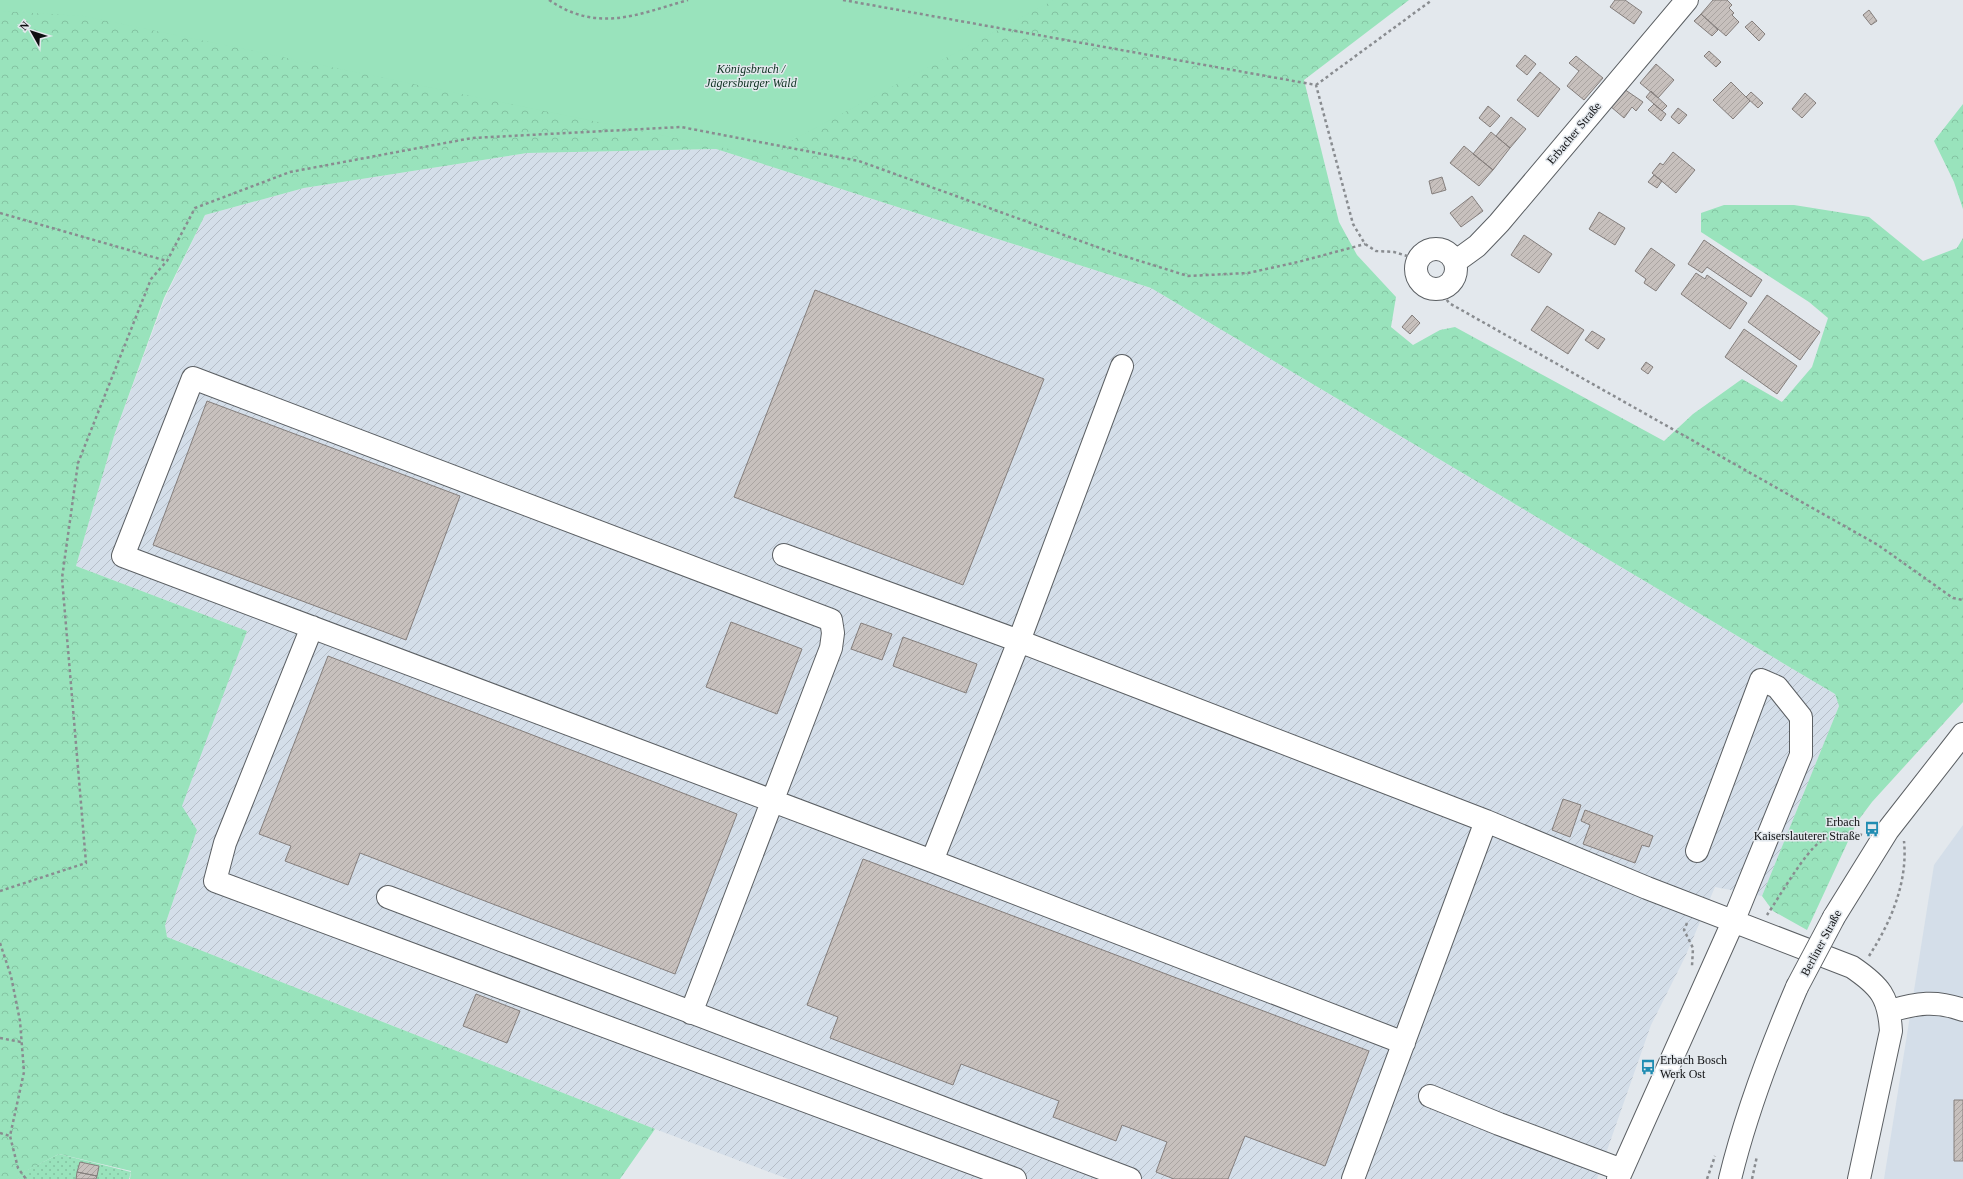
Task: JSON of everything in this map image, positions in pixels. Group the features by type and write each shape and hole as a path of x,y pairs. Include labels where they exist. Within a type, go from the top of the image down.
{"street":[{"name":"Erbacher Straße","path":"1455,262 1477,246 1499,222 1687,0"},
{"path":"1436,249 1448,253 1455,262 1457,271 1454,279 1448,286 1440,290 1431,289 1424,286 1418,279 1416,271 1417,262 1421,255 1428,250 1436,249"},
{"path":"932,861 1019,641 1122,366"},
{"path":"691,1013 771,801 831,648 833,634 831,620 192,378 123,556 312,628 771,801 932,861 1404,1043"},
{"path":"784,555 1019,641 1486,821 1733,922 1852,967 1866,977 1881,992 1890,1010 1891,1031 1859,1179"},
{"path":"312,628 225,843 215,881 1015,1179"},
{"path":"1430,1096 1620,1175 1733,922 1801,755 1801,717 1778,686 1761,680 1698,851"},
{"name":"Berliner Straße","path":"1730,1179 1747,1117 1774,1042 1797,987 1834,916 1888,830 1918,789 1963,734"},
{"path":"1353,1179 1486,821"},
{"path":"388,897 1130,1179"},
{"path":"1890,1010 1916,1003 1951,1005 1963,1010"}],"path":[{"path":"549,0 564,10 588,18 623,19 688,0"},
{"path":"843,0 1316,85 1432,0"},
{"path":"1316,85 1353,224 1365,244 1376,251 1394,252 1407,256 1417,262"},
{"path":"0,891 86,863 62,578 78,463 150,279 167,261 195,208 290,172 472,138 681,127 859,161 1110,252 1188,276 1248,273 1298,262 1365,244"},
{"path":"0,214 167,261"},
{"path":"1440,290 1449,303 1878,545 1953,598 1963,600"},
{"path":"1765,919 1800,865 1819,843 1837,836 1855,833 1862,835"},
{"path":"1867,959 1886,926 1895,903 1903,877 1905,854 1904,840"},
{"path":"0,943 11,976 20,1021 24,1072 10,1136 18,1168 26,1179"},
{"path":"0,1038 21,1042"},
{"path":"0,1134 10,1136"}],"shaded area":[{"path":"716,149 1151,288 1835,694 1839,706 1762,896 1715,887 1685,957 1651,1025 1597,1179 788,1179 655,1129 167,937 165,925 197,830 181,806 247,631 76,566 115,433 165,298 205,215 304,188 527,153"},
{"path":"1963,825 1963,1179 1884,1179 1934,865"}],"green space":[{"path":"0,0 1409,0 1304,80 1339,222 1357,255 1396,297 1391,327 1413,345 1440,330 1455,327 1664,441 1693,414 1742,379 1782,402 1812,367 1828,318 1809,302 1701,232 1701,213 1724,205 1794,205 1869,217 1923,261 1957,248 1963,238 1963,702 1872,802 1857,822 1807,930 1773,911 1762,896 1839,706 1835,694 1151,288 716,149 527,153 304,188 205,215 164,298 115,433 76,566 247,631 182,806 197,830 165,925 167,937 655,1129 620,1179 130,1179 131,1171 59,1154 18,1175 19,1179 0,1179"},
{"name":"Königsbruch / Jägersburger Wald","path":"0,0 1054,0 763,156 83,16 0,11"},
{"path":"1963,104 1963,209 1954,182 1934,141"},
{"path":"59,1154 131,1172 129,1179 19,1179 17,1175"}],"building":[{"path":"1615,0 1625,0 1642,12 1634,24 1610,7"},
{"path":"1713,0 1727,0 1732,5 1729,8 1734,13 1732,15 1739,22 1726,36 1701,14"},
{"path":"1869,10 1877,21 1871,25 1863,15"},
{"path":"1701,14 1718,30 1712,36 1694,21"},
{"path":"1752,21 1765,34 1759,41 1745,27"},
{"path":"1709,51 1721,62 1716,67 1704,56"},
{"path":"1525,55 1536,64 1527,75 1516,66"},
{"path":"1576,56 1603,78 1584,100 1567,86 1579,71 1569,63"},
{"path":"1656,64 1674,80 1658,98 1640,83"},
{"path":"1540,72 1560,89 1538,117 1517,100"},
{"path":"1731,82 1750,101 1733,119 1713,100"},
{"path":"1624,89 1643,102 1636,111 1632,107 1624,118 1610,106"},
{"path":"1651,91 1667,106 1662,111 1646,97"},
{"path":"1751,92 1763,103 1758,108 1746,97"},
{"path":"1805,93 1816,103 1802,118 1792,109"},
{"path":"1654,104 1666,114 1661,121 1648,110"},
{"path":"1488,106 1500,116 1490,127 1479,118"},
{"path":"1678,108 1687,115 1679,124 1671,117"},
{"path":"1511,117 1526,129 1510,148 1496,136"},
{"path":"1491,132 1510,148 1493,170 1473,154"},
{"path":"1464,146 1493,170 1479,186 1450,163"},
{"path":"1673,152 1695,170 1676,193 1652,173 1660,163 1663,165"},
{"path":"1654,175 1662,181 1657,188 1648,182"},
{"path":"1442,177 1446,190 1432,194 1429,181"},
{"path":"1472,196 1483,211 1461,227 1450,213"},
{"path":"1599,212 1625,228 1615,245 1589,229"},
{"path":"1524,235 1552,254 1539,273 1511,255"},
{"path":"1704,240 1762,280 1751,297 1707,267 1702,273 1688,264"},
{"path":"1651,248 1675,265 1656,291 1644,283 1646,279 1635,271"},
{"path":"1696,273 1705,279 1707,275 1747,303 1730,329 1681,294"},
{"path":"815,290 1044,379 963,585 734,497"},
{"path":"1767,295 1820,332 1800,360 1748,322"},
{"path":"1547,306 1584,330 1568,354 1531,330"},
{"path":"1412,315 1420,323 1410,334 1402,327"},
{"path":"1744,329 1797,366 1777,394 1725,357"},
{"path":"1592,331 1605,339 1598,349 1585,340"},
{"path":"1646,362 1653,367 1648,374 1641,369"},
{"path":"207,401 460,496 406,640 153,545"},
{"path":"731,622 802,649 777,714 706,687"},
{"path":"861,623 892,634 882,660 851,649"},
{"path":"903,637 977,664 966,693 893,666"},
{"path":"328,656 737,814 675,974 360,853 348,885 285,861 291,846 259,834"},
{"path":"1563,799 1581,805 1570,837 1552,830"},
{"path":"1585,810 1653,836 1649,847 1642,845 1635,863 1583,844 1590,825 1581,821"},
{"path":"863,859 1369,1051 1325,1166 1245,1136 1228,1179 1174,1179 1156,1172 1167,1142 1122,1125 1116,1141 1053,1117 1059,1101 961,1064 953,1085 830,1038 838,1017 807,1005"},
{"path":"476,994 520,1011 507,1043 463,1026"},
{"path":"1954,1100 1963,1100 1963,1161 1954,1161"},
{"path":"80,1162 99,1166 97,1176 77,1172"},
{"path":"77,1172 97,1176 96,1179 76,1179"}],"place":[{"name":"Erbach Kaiserslauterer Straße","path":"1872,829"},
{"name":"Erbach Bosch Werk Ost","path":"1648,1067"}]}
